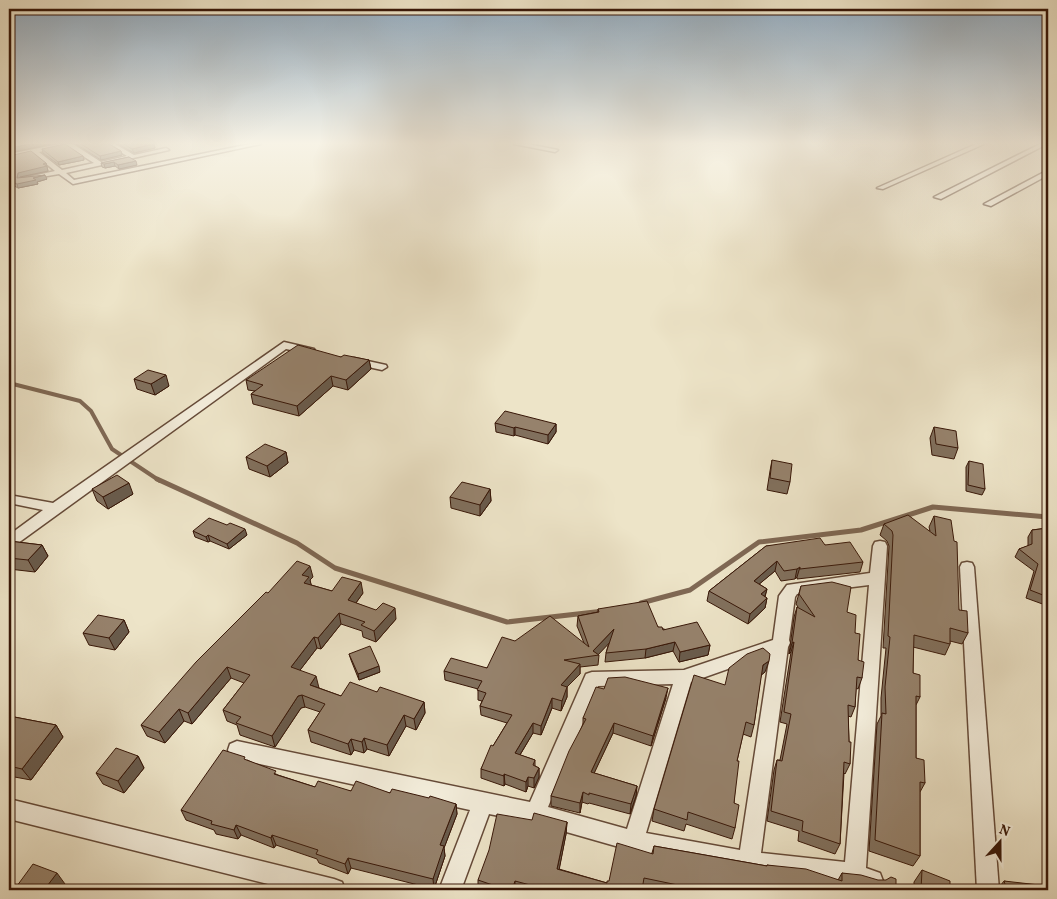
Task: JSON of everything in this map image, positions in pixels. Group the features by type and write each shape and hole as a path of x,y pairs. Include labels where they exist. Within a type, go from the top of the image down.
{"street":[{"path":"881,188 886,186"},
{"path":"938,197 960,186"},
{"path":"988,204 1022,186"},
{"path":"9,542 284,345 320,353"},
{"path":"346,359 382,367"},
{"path":"9,499 56,508"},
{"path":"855,874 880,546"},
{"path":"967,567 988,890"},
{"path":"749,862 788,596 792,589 878,578"},
{"path":"535,812 592,679 684,677 782,644"},
{"path":"633,841 684,677"},
{"path":"237,750 483,804 535,812 633,841 749,862 855,874 874,882"},
{"path":"450,890 483,804"},
{"path":"9,809 334,890"}],"building":[{"path":"298,345 341,357 344,355 369,360 346,380 331,376 297,406 251,394 263,385 246,380"},
{"path":"148,370 166,375 151,384 134,379"},
{"path":"505,411 556,424 548,435 495,423"},
{"path":"934,427 956,431 958,448 936,444"},
{"path":"265,444 286,452 267,466 246,457"},
{"path":"772,460 792,464 790,482 770,478"},
{"path":"969,461 983,464 985,489 968,485"},
{"path":"117,475 129,483 103,497 92,489"},
{"path":"462,482 490,489 480,505 450,497"},
{"path":"908,515 936,536 934,516 951,520 954,541 957,542 959,610 967,611 968,633 950,628 950,644 914,635 913,673 920,675 920,697 916,696 916,758 924,760 925,783 920,782 920,856 875,840 882,713 886,714 885,687 890,637 888,636 893,535 892,531 884,524"},
{"path":"209,518 245,529 227,544 208,535 206,537 193,531"},
{"path":"1048,528 1048,563 1043,565 1048,567 1048,597 1030,590 1038,564 1019,549 1032,544 1032,530"},
{"path":"820,538 825,545 850,542 863,562 800,569 800,567 784,571 777,561 754,581 767,589 761,594 767,598 750,614 709,591 766,546"},
{"path":"9,541 42,545 28,560 9,558"},
{"path":"297,561 310,566 302,575 309,577 304,583 332,591 342,577 361,582 348,600 376,610 383,603 395,608 374,631 361,625 365,622 339,613 318,638 314,637 291,667 316,676 310,685 341,696 350,682 377,692 380,687 424,702 414,719 404,715 387,745 364,738 362,742 351,739 348,744 308,730 325,704 302,695 298,696 272,736 236,723 241,717 223,710 250,675 227,667 188,713 179,709 159,732 141,725 196,662 266,592 268,593"},
{"path":"832,582 851,587 847,612 856,615 855,633 860,634 858,660 864,662 862,678 857,677 855,707 848,705 849,742 851,742 850,764 844,762 840,844 802,831 803,821 771,811 777,760 782,761 791,714 784,712 797,607 815,617 799,594 801,586"},
{"path":"647,601 658,627 662,627 663,630 697,622 710,645 680,652 675,642 646,649 606,653 614,629 593,651 599,655 564,660 580,664 561,685 567,687 562,701 552,698 541,726 533,723 515,753 535,760 533,765 539,768 534,778 528,777 526,782 504,774 504,776 481,769 491,745 493,746 512,715 480,706 486,693 477,690 482,681 444,671 451,658 487,668 502,637 515,641 550,616 589,647 578,616 599,612 598,609"},
{"path":"98,615 124,620 109,638 83,633"},
{"path":"370,646 379,666 358,674 349,654"},
{"path":"763,648 770,654 769,661 763,665 754,725 746,722 737,761 739,761 734,803 739,805 735,828 688,812 687,820 654,809 694,675 725,685 729,668 747,654"},
{"path":"625,677 668,688 653,736 614,723 591,772 637,786 631,804 583,792 580,803 551,796 569,751 586,719 583,718 596,687 604,689 608,678"},
{"path":"9,716 56,725 22,769 9,766"},
{"path":"116,748 138,756 118,781 96,773"},
{"path":"223,750 245,757 244,759 276,771 274,774 315,787 318,781 351,791 356,781 390,793 392,789 429,798 430,796 456,804 440,845 444,846 433,879 348,858 345,864 316,854 318,850 272,835 271,838 236,825 234,830 211,824 212,821 181,810"},
{"path":"534,813 567,822 557,869 607,883 617,843 653,854 654,846 767,866 806,869 842,881 842,873 861,875 878,880 886,880 891,877 896,879 896,890 691,890 692,888 644,878 642,890 549,890 515,881 512,890 507,890 478,880 489,850 497,814 532,820"},
{"path":"33,864 57,873 44,890 14,890"},
{"path":"922,870 950,881 950,890 921,890"},
{"path":"1004,881 1048,886 1048,890 1007,890"}],"waterway":[{"path":"9,383 80,401 91,411 112,449 157,479"},
{"path":"157,479 297,543 335,568 507,622 604,611"},
{"path":"641,603 690,590 759,542 861,530 933,507 1048,517"}]}
